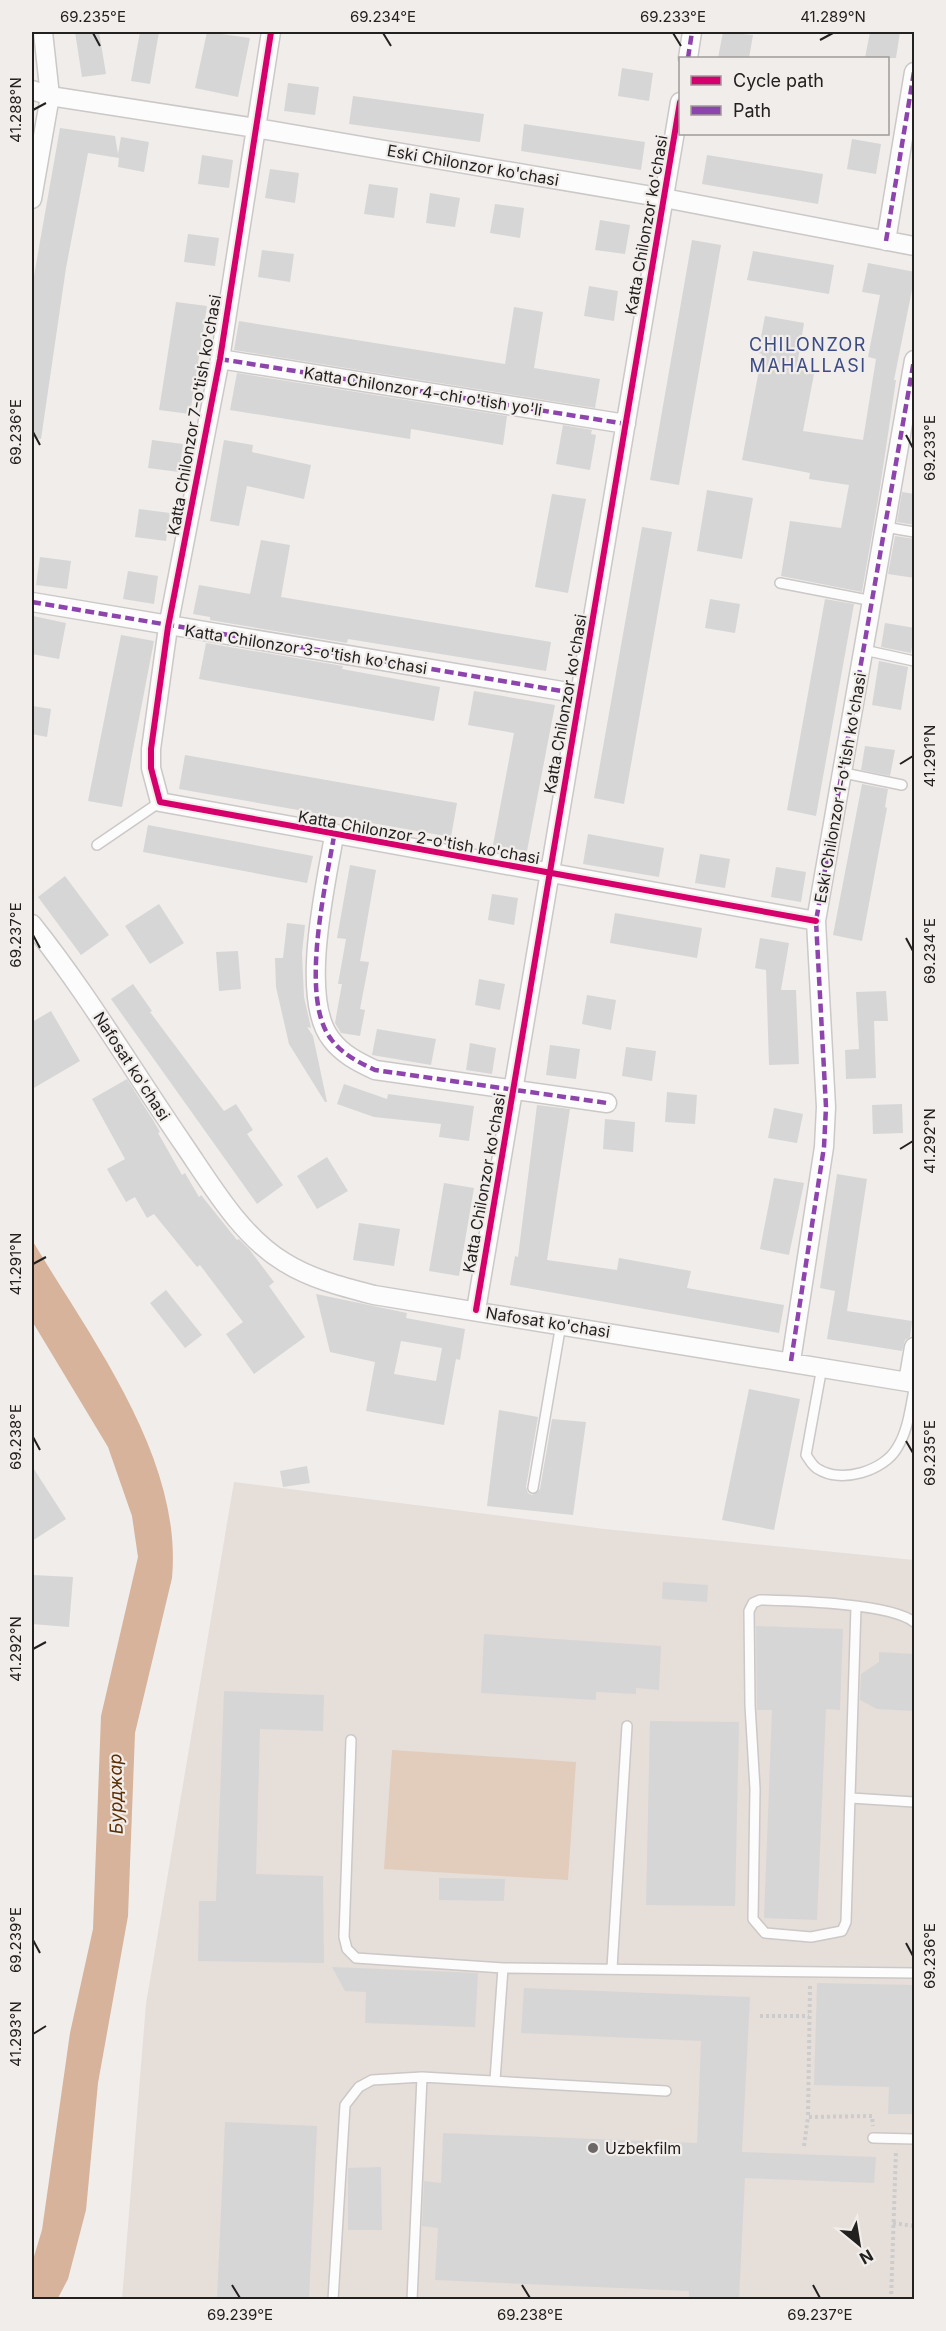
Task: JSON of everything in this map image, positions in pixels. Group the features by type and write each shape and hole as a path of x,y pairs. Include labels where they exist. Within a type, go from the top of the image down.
{"street":[{"path":"32,199 34,172 50,96 43,32"},
{"name":"Katta Chilonzor 7-o'tish ko'chasi","path":"160,802 151,768 151,749 168,627 220,359 270,32"},
{"path":"688,57 693,32"},
{"path":"886,241 915,72"},
{"name":"Eski Chilonzor ko'chasi","path":"32,90 50,96 256,128 664,198 915,246"},
{"name":"Katta Chilonzor ko'chasi","path":"476,1310 679,113"},
{"name":"Katta Chilonzor 4-chi o'tish yo'li","path":"220,359 626,424"},
{"name":"Eski Chilonzor 1-o'tish ko'chasi","path":"790,1361 824,1147 826,1107 816,921 844,773 885,527 912,395 915,360"},
{"name":"Katta Chilonzor 3-o'tish ko'chasi","path":"32,602 168,627 580,694"},
{"name":"Katta Chilonzor 2-o'tish ko'chasi","path":"160,802 334,836 816,921"},
{"path":"334,836 318,926 317,951 319,1011 330,1038 352,1059 375,1070 607,1103"},
{"name":"Nafosat ko'chasi","path":"32,924 74,977 219,1195 252,1234 284,1262 333,1285 374,1295 790,1361 912,1385"},
{"path":"912,1385 915,1347"}],"lane":[{"path":"885,527 915,532"},
{"path":"780,583 873,601"},
{"path":"864,651 915,661"},
{"path":"844,773 902,785"},
{"path":"97,845 160,802"},
{"path":"532,1488 561,1324"},
{"path":"822,1367 806,1455 818,1470 845,1476 871,1471 896,1450 904,1432 912,1385"},
{"path":"855,1607 846,1922 842,1931 811,1937 765,1933 753,1919 755,1789 750,1705 749,1611 753,1604 760,1600 855,1607 906,1615 915,1622"},
{"path":"612,1968 627,1726"},
{"path":"351,1740 344,1937 347,1949 356,1958 503,1968 915,1973"},
{"path":"851,1798 915,1802"},
{"path":"495,2080 503,1968"},
{"path":"412,2300 422,2077"},
{"path":"333,2300 345,2105 359,2087 372,2080 422,2077 666,2091"},
{"path":"873,2138 915,2139"}],"path":[{"path":"804,2146 808,2117 810,1971"},
{"path":"760,2016 809,2016"},
{"path":"808,2117 872,2116 873,2138"},
{"path":"891,2300 896,2138"},
{"path":"893,2223 915,2226"}],"shaded area":[{"path":"234,1482 604,1529 914,1560 914,2299 122,2300 146,2004"},
{"path":"392,1750 576,1762 568,1880 384,1869"}],"water":[{"name":"Бурджар","path":"32,1240 128,1401 148,1444 163,1488 172,1533 172,1578 135,1733 128,1916 98,2083 86,2210 68,2279 57,2300 32,2299 32,2263 42,2230 70,2033 93,1929 101,1716 138,1557 132,1516 108,1447 32,1321"}],"building":[{"path":"75,32 99,32 106,74 82,77"},
{"path":"140,32 159,32 150,84 131,81"},
{"path":"207,32 250,38 238,97 195,88"},
{"path":"723,32 753,35 749,57 718,57"},
{"path":"870,32 900,32 896,58 865,57"},
{"path":"622,68 653,73 649,101 618,96"},
{"path":"288,83 319,87 315,115 284,111"},
{"path":"353,96 484,114 480,142 349,124"},
{"path":"524,124 645,142 641,170 521,151"},
{"path":"60,128 115,136 118,154 121,137 149,142 144,172 118,167 119,158 88,153 66,268 41,439 32,438 32,287"},
{"path":"852,139 881,144 876,174 847,169"},
{"path":"202,155 233,160 229,188 198,184"},
{"path":"707,155 823,174 818,204 702,184"},
{"path":"270,169 299,173 295,203 265,198"},
{"path":"369,184 398,188 394,218 364,214"},
{"path":"430,193 460,198 455,227 426,223"},
{"path":"495,204 524,208 520,238 490,233"},
{"path":"600,220 630,225 625,254 595,250"},
{"path":"188,234 219,238 215,266 184,262"},
{"path":"692,240 721,245 679,485 650,480"},
{"path":"262,250 294,254 290,282 258,277"},
{"path":"753,251 834,265 829,294 747,280"},
{"path":"868,263 915,272 915,275 894,380 896,380 880,488 862,592 781,576 790,521 841,528 849,485 809,479 810,473 742,460 762,354 758,353 765,316 804,323 797,366 815,369 803,431 863,440 876,359 868,357 880,295 862,292"},
{"path":"589,286 618,291 614,321 584,316"},
{"path":"176,302 207,306 190,414 159,410"},
{"path":"514,307 543,312 534,368 600,379 595,408 234,350 239,321 505,364"},
{"path":"237,373 507,416 503,445 411,429 410,439 230,410"},
{"path":"563,425 592,430 591,434 596,435 590,470 556,464"},
{"path":"152,440 183,444 179,472 148,468"},
{"path":"224,440 253,445 252,452 311,465 304,499 247,486 239,526 210,521"},
{"path":"707,490 753,498 742,559 697,551"},
{"path":"902,492 915,494 915,525 897,522"},
{"path":"552,494 586,499 568,593 535,587"},
{"path":"139,509 170,513 166,541 135,537"},
{"path":"642,527 672,532 624,804 594,798"},
{"path":"895,536 915,539 915,578 888,574"},
{"path":"261,540 290,545 281,597 551,642 546,671 348,639 347,643 210,620 210,617 193,614 199,585 250,594"},
{"path":"40,557 71,561 67,589 36,585"},
{"path":"128,571 158,576 154,604 123,599"},
{"path":"710,599 740,604 735,633 705,628"},
{"path":"825,599 854,604 816,816 787,810"},
{"path":"33,616 66,623 59,659 32,654"},
{"path":"885,623 915,628 911,653 881,647"},
{"path":"121,635 154,641 122,807 88,801"},
{"path":"206,643 343,666 342,669 440,687 434,721 199,679"},
{"path":"879,661 908,667 901,710 872,705"},
{"path":"474,691 555,705 527,851 493,845 514,733 468,725"},
{"path":"32,706 51,709 47,737 32,734"},
{"path":"865,746 895,750 890,776 861,770"},
{"path":"185,755 457,803 451,837 179,789"},
{"path":"862,784 888,789 885,807 887,808 862,941 833,935"},
{"path":"148,825 313,856 307,883 143,852"},
{"path":"588,834 664,848 659,877 583,864"},
{"path":"700,854 730,859 725,888 695,883"},
{"path":"350,865 376,870 360,961 369,962 360,1009 365,1010 360,1036 341,1033 335,1023 342,984 338,984 346,939 337,938"},
{"path":"776,867 806,872 801,902 771,897"},
{"path":"65,876 109,935 81,955 38,897"},
{"path":"492,894 518,898 514,925 488,920"},
{"path":"159,904 184,943 150,964 125,926"},
{"path":"615,913 702,928 697,958 610,943"},
{"path":"287,923 305,925 302,953 304,997 311,1028 307,1027 313,1036 327,1102 289,1044 276,987 275,958 283,958"},
{"path":"760,938 789,943 781,990 796,990 799,1064 769,1065 766,970 755,968"},
{"path":"238,951 241,989 219,991 216,952"},
{"path":"479,979 505,984 500,1010 475,1005"},
{"path":"133,984 152,1011 150,1012 224,1111 236,1104 253,1130 247,1134 283,1185 257,1204 111,999"},
{"path":"886,991 888,1021 874,1021 876,1078 846,1079 845,1050 859,1049 856,992"},
{"path":"587,995 616,1000 611,1030 582,1024"},
{"path":"51,1011 80,1061 32,1089 32,1022"},
{"path":"377,1029 436,1039 431,1065 372,1055"},
{"path":"470,1043 496,1048 492,1074 466,1070"},
{"path":"550,1045 580,1049 576,1079 546,1075"},
{"path":"626,1047 656,1051 652,1081 622,1076"},
{"path":"127,1079 160,1132 158,1133 182,1175 185,1173 199,1197 201,1195 237,1240 239,1239 249,1249 274,1282 269,1286 305,1337 254,1374 226,1334 243,1322 200,1265 197,1267 154,1214 147,1218 135,1197 126,1202 107,1169 125,1159 92,1099"},
{"path":"344,1084 387,1099 388,1094 474,1106 469,1141 439,1137 441,1124 374,1117 337,1104"},
{"path":"667,1092 697,1095 695,1124 665,1122"},
{"path":"902,1104 903,1133 873,1134 872,1105"},
{"path":"537,1105 570,1109 547,1260 617,1270 619,1258 691,1271 687,1288 784,1305 779,1333 510,1285 515,1256 518,1257"},
{"path":"774,1108 803,1114 797,1143 768,1138"},
{"path":"605,1119 635,1122 633,1152 603,1149"},
{"path":"327,1157 348,1191 317,1209 297,1176"},
{"path":"837,1174 867,1179 847,1311 912,1321 910,1337 905,1340 902,1351 827,1339 835,1291 820,1288"},
{"path":"774,1178 804,1183 789,1255 760,1249"},
{"path":"444,1183 474,1188 459,1276 429,1271"},
{"path":"359,1223 400,1229 394,1266 353,1260"},
{"path":"166,1290 202,1335 185,1348 150,1303"},
{"path":"316,1294 407,1313 406,1318 465,1329 460,1360 456,1359 444,1425 366,1411 375,1362 330,1352","holes":["401,1341 442,1348 436,1381 394,1374"]},
{"path":"749,1389 800,1399 774,1530 722,1520"},
{"path":"499,1410 538,1417 526,1487 528,1493 532,1495 540,1489 552,1419 586,1422 573,1515 487,1506"},
{"path":"32,1466 66,1519 32,1541"},
{"path":"307,1466 310,1483 283,1487 280,1471"},
{"path":"32,1575 73,1577 69,1627 32,1624"},
{"path":"663,1582 708,1585 707,1602 662,1599"},
{"path":"756,1626 843,1629 840,1710 826,1709 817,1920 764,1918 772,1710 757,1710"},
{"path":"484,1634 661,1646 659,1690 636,1688 636,1694 596,1692 596,1700 481,1693"},
{"path":"879,1652 915,1654 915,1711 877,1709 860,1700 861,1674 879,1662"},
{"path":"224,1691 324,1695 323,1731 260,1729 256,1874 323,1876 324,1963 198,1961 199,1901 216,1901"},
{"path":"650,1721 739,1722 735,1906 646,1905"},
{"path":"439,1878 505,1879 504,1901 439,1900"},
{"path":"332,1967 478,1973 475,2027 365,2023 366,1992 345,1991"},
{"path":"817,1983 915,1985 915,2114 888,2114 889,2087 814,2085"},
{"name":"Uzbekfilm","path":"524,1988 750,1997 742,2152 876,2157 874,2183 745,2178 739,2300 689,2300 689,2291 435,2280 438,2228 422,2226 424,2181 441,2183 443,2133 697,2143 701,2041 521,2033"},
{"path":"225,2122 317,2126 309,2300 217,2299"},
{"path":"381,2167 382,2230 348,2230 348,2168"}],"marked path":[{"path":"688,57 692,32"},
{"path":"886,241 914,72"},
{"path":"220,359 626,424"},
{"path":"791,1361 824,1147 826,1107 816,921 914,360"},
{"path":"32,602 580,694"},
{"path":"334,836 321,911 316,969 317,997 322,1020 331,1039 340,1049 375,1070 607,1103"}],"cycle path":[{"path":"271,32 220,359 168,627 151,749 151,768 160,802 816,921"},
{"path":"476,1310 679,108"}],"place":[{"name":"Uzbekfilm","path":"593,2148"}],"district":[{"name":"CHILONZOR MAHALLASI","path":"808,355"}]}
